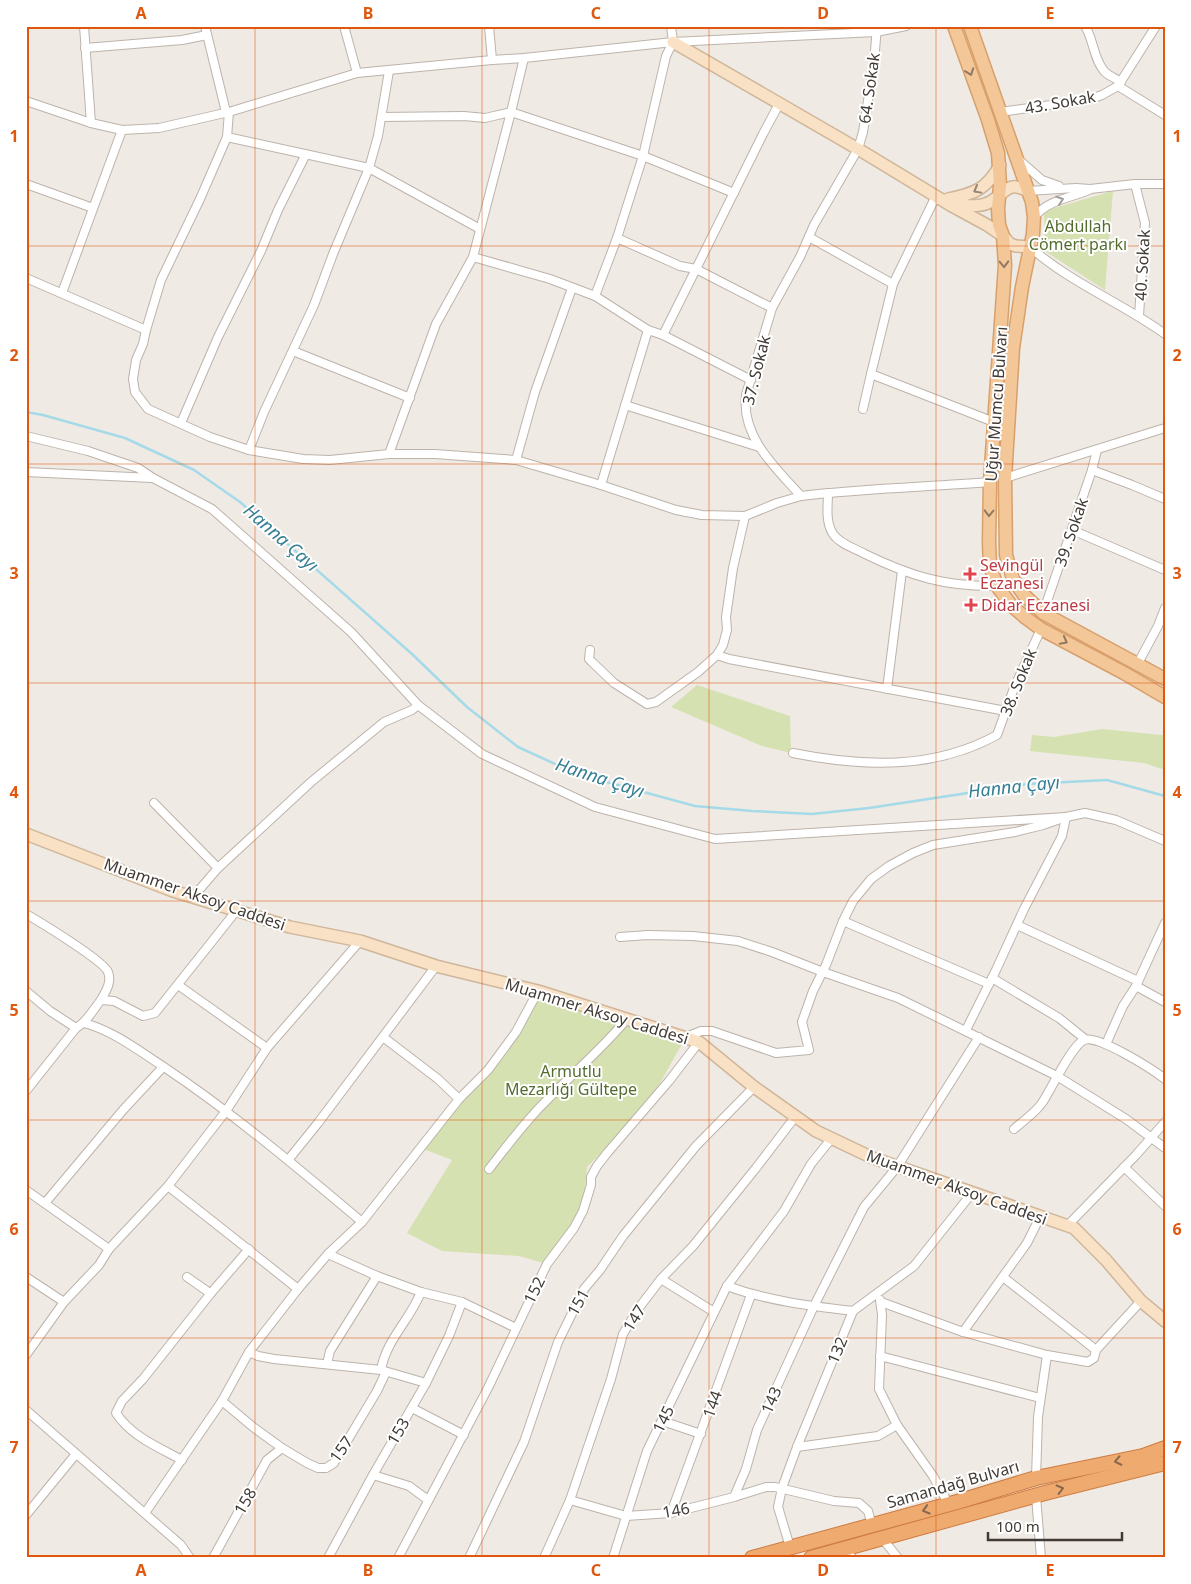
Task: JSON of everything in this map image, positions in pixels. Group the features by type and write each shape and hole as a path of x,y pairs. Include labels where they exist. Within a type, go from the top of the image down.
{"highway":[{"name":"Samandağ Bulvarı","path":"752,1558 1036,1478 1143,1456 1165,1448"},
{"name":"Samandağ Bulvarı","path":"811,1558 849,1553 882,1538 1165,1463"}],"main road":[{"name":"Uğur Mumcu Bulvarı","path":"954,26 988,120 1000,165 998,209 999,225 1003,236 1005,265 990,482 990,566 997,586 1011,605 1026,618 1041,629 1165,696"},
{"name":"Uğur Mumcu Bulvarı","path":"970,26 1032,202 1034,217 1033,234 1013,348 1004,478 1008,566 1013,579 1024,595 1043,613 1165,679"}],"street":[{"path":"84,26 91,123"},
{"path":"205,26 228,112 228,137 161,280 143,344 136,360 133,379 135,392 148,409 210,437 249,450 330,460 389,454 435,454 516,460 676,510 702,515 745,516 801,496 828,492 990,482"},
{"path":"344,26 357,73"},
{"path":"489,26 492,60"},
{"path":"595,296 617,238 643,156 666,56 673,42 671,26"},
{"path":"26,101 91,123 122,130 159,128 228,112 357,73 673,42 906,26"},
{"path":"1085,26 1090,33 1096,58 1104,72 1165,114"},
{"path":"1119,84 1156,26"},
{"name":"64. Sokak","path":"858,148 865,124 874,63 876,29"},
{"path":"85,48 182,40 207,35"},
{"path":"673,42 858,148 1003,236 1010,244 1030,247 1046,262 1139,316 1165,334"},
{"path":"389,454 436,324 473,257 524,58"},
{"path":"249,450 264,412 314,305 369,168 382,117 389,71"},
{"name":"43. Sokak","path":"1000,112 1088,100 1102,95 1119,84"},
{"path":"662,335 762,134 779,104"},
{"path":"382,117 464,116 485,118 511,112 643,156 734,193"},
{"path":"62,293 122,130"},
{"path":"228,137 369,168 480,229"},
{"name":"37. Sokak","path":"801,496 758,447 746,416 745,405 772,308 858,148"},
{"path":"181,423 218,336 261,251 278,210 306,154"},
{"path":"1015,154 1023,164 1042,180 1066,188"},
{"path":"941,198 974,193 993,177 1000,165"},
{"path":"26,184 94,208"},
{"path":"941,198 964,205 976,206 990,202 999,196 1003,190 1011,188 1020,187 1028,191 1066,188 1090,189 1135,184 1165,184"},
{"name":"40. Sokak","path":"1135,184 1145,223 1139,316"},
{"path":"1034,217 1047,205 1090,189"},
{"path":"863,409 892,284 941,198"},
{"path":"809,237 892,284"},
{"path":"617,238 680,266 696,269 772,308"},
{"path":"473,257 550,279 595,296 648,330 662,335 751,380"},
{"path":"26,278 146,330"},
{"path":"516,460 536,392 572,288"},
{"path":"601,485 648,330"},
{"path":"292,351 410,398"},
{"path":"871,374 994,422"},
{"path":"625,405 758,447"},
{"path":"1004,478 1165,428"},
{"path":"26,436 88,451 138,468 212,509 351,632 418,705 482,754 596,807 715,839 1066,817"},
{"name":"39. Sokak","path":"1043,613 1092,470 1097,450"},
{"path":"1092,470 1165,499"},
{"path":"26,472 154,478"},
{"path":"828,492 830,529 840,542 902,571 938,582 984,587 997,586"},
{"path":"590,650 589,659 614,683 647,704 656,702 698,672 717,655 723,645 727,630 726,617 733,568 745,516"},
{"path":"1072,530 1165,570"},
{"path":"886,689 902,571"},
{"path":"1137,665 1158,626 1165,608"},
{"name":"38. Sokak","path":"793,752 848,762 900,763 937,758 958,752 997,735 1014,688 1041,629"},
{"path":"717,655 729,659 1006,711"},
{"path":"193,897 218,868 311,782 384,722 412,710 418,705"},
{"path":"154,803 218,868"},
{"path":"686,1037 701,1030 712,1031 776,1053 809,1050 802,1022 813,991 823,972 852,901 871,880 890,866 913,853 933,845 1015,832 1085,813 1116,820 1165,841"},
{"path":"966,1030 1016,925 1062,836 1066,817"},
{"name":"Muammer Aksoy Caddesi","path":"26,834 173,891 290,927 360,941 436,966 538,991 698,1042 754,1087 816,1131 831,1139 872,1158 1074,1228 1106,1260 1141,1301 1165,1321"},
{"path":"101,1000 114,1001 143,1016 155,1013 237,910"},
{"path":"26,914 97,960 108,970 110,983 101,1000 84,1024 76,1028 27,1088"},
{"path":"843,921 991,980 1059,1018 1086,1039 1106,1044 1145,1064 1165,1078"},
{"path":"1106,1044 1123,1006 1137,984 1165,923"},
{"path":"1016,925 1137,984 1165,1002"},
{"path":"620,937 648,935 693,936 738,942 772,952 898,998 1057,1076 1126,1119 1165,1148"},
{"path":"26,1355 64,1302 168,1186 226,1111 267,1048 360,941"},
{"path":"288,1159 436,966"},
{"path":"178,985 267,1048"},
{"path":"26,991 50,1011 76,1028"},
{"path":"145,1513 222,1401 249,1352 328,1254 362,1222 459,1099 488,1070 516,1032 538,991"},
{"path":"490,1169 520,1129 608,1041 626,1020"},
{"path":"84,1024 115,1036 163,1066 226,1111 288,1159 362,1222"},
{"path":"383,1037 438,1079 459,1099"},
{"name":"143","path":"734,1497 746,1469 757,1430 814,1306 864,1207 897,1167 980,1037"},
{"path":"1014,1129 1042,1104 1057,1076 1078,1044 1086,1039"},
{"name":"152","path":"398,1558 464,1435 547,1264 574,1228 583,1211 591,1185 591,1177 597,1166 670,1081 698,1042"},
{"path":"45,1203 123,1110 163,1066"},
{"name":"151","path":"469,1558 524,1442 558,1342 584,1288 600,1270 623,1236 696,1146 754,1087"},
{"name":"147","path":"544,1558 570,1500 611,1379 623,1334 638,1309 661,1279 693,1246 795,1116"},
{"path":"1067,1226 1152,1138 1165,1122"},
{"name":"145","path":"614,1558 647,1451 727,1286 784,1210 811,1164 831,1139"},
{"path":"1124,1167 1165,1206"},
{"path":"168,1186 298,1289"},
{"path":"26,1190 109,1250"},
{"path":"727,1286 752,1295 854,1311 914,1266 972,1193"},
{"path":"962,1332 1027,1243 1040,1217"},
{"path":"182,1460 148,1442 123,1423 116,1412 122,1401 143,1379 211,1292 249,1249"},
{"path":"328,1254 377,1276 421,1292 462,1302 516,1328"},
{"path":"327,1364 330,1351 377,1276"},
{"path":"26,1277 64,1302"},
{"path":"187,1277 207,1292 211,1292"},
{"path":"1003,1277 1096,1350"},
{"path":"661,1279 714,1312"},
{"name":"157","path":"222,1401 253,1428 282,1448 318,1468 326,1468 334,1463 377,1391 384,1371 386,1352 421,1292"},
{"path":"877,1294 881,1302 882,1315 879,1388 897,1424 933,1476 948,1503"},
{"name":"144","path":"671,1513 752,1295"},
{"path":"881,1302 962,1332 1047,1355 1088,1362 1094,1358 1096,1350 1141,1301"},
{"name":"153","path":"328,1558 372,1475 426,1383 449,1336 462,1302"},
{"name":"132","path":"790,1547 778,1507 782,1488 797,1447 854,1311"},
{"path":"249,1352 274,1359 384,1371 426,1383"},
{"path":"1036,1478 1038,1417 1047,1355"},
{"path":"880,1356 1040,1398"},
{"path":"412,1408 464,1435"},
{"path":"26,1410 145,1513 180,1545 190,1558"},
{"path":"662,1421 701,1434"},
{"path":"797,1447 878,1436 897,1424"},
{"name":"158","path":"212,1558 267,1460 282,1448"},
{"path":"26,1515 76,1454"},
{"path":"372,1475 410,1486 428,1500"},
{"name":"146","path":"570,1500 626,1516 671,1513 766,1487 782,1488 834,1501 860,1503 868,1510 872,1525"},
{"path":"1036,1496 1041,1558"},
{"path":"882,1538 898,1558"}],"green space":[{"name":"Abdullah Cömert parkı","path":"1113,191 1105,290 1045,251 1044,211"},
{"path":"697,685 790,716 791,753 762,746 671,707"},
{"path":"1102,729 1165,734 1165,770 1144,763 1030,751 1032,735 1054,737"},
{"name":"Armutlu Mezarlığı Gültepe","path":"538,991 684,1040 644,1112 587,1167 583,1211 547,1264 519,1256 442,1251 407,1233 452,1160 421,1148 488,1070"}],"waterway":[{"name":"Hanna Çayı","path":"26,412 125,438 194,470 240,502 412,654 467,707 518,747 577,774 695,806 812,814 869,808 1027,784 1107,780 1165,796"}],"place":[{"name":"Sevingül Eczanesi","path":"970,574"},
{"name":"Didar Eczanesi","path":"971,605"}]}
